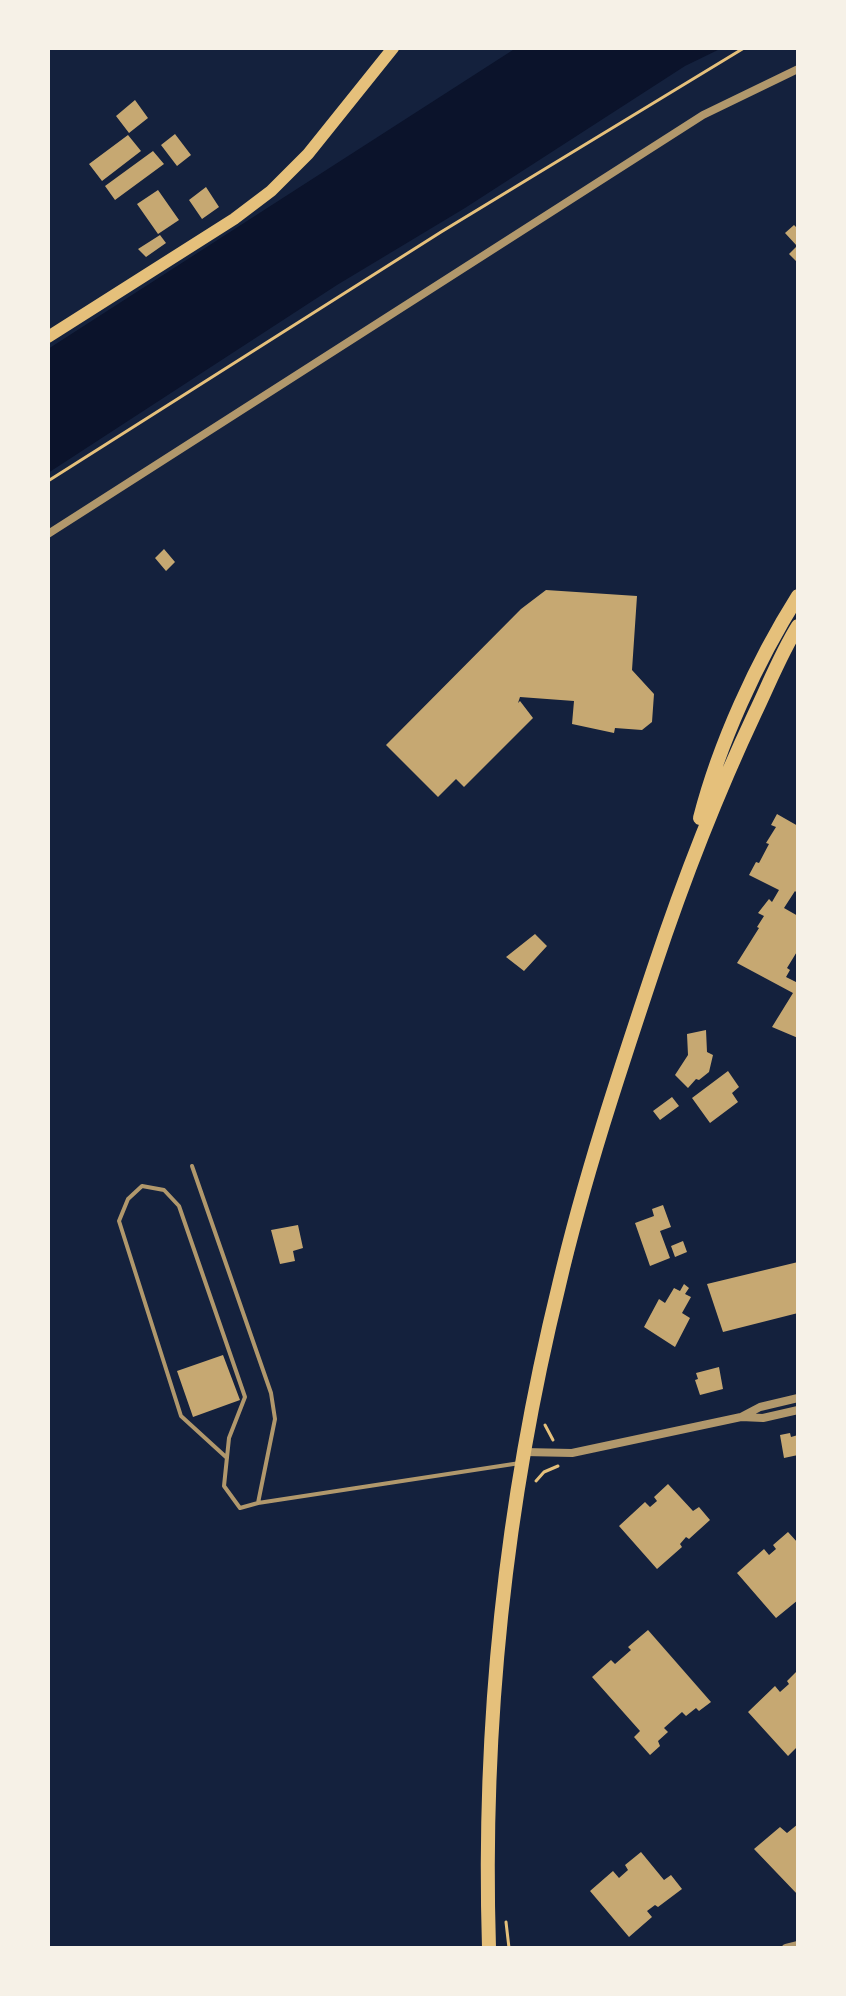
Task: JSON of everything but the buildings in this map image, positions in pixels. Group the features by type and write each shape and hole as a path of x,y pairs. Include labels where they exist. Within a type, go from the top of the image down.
{"main road":[{"path":"48,337 234,219 271,191 308,154 393,48"},
{"path":"686,871 710,779 778,627 798,596"},
{"path":"489,1948 487,1894 494,1699 510,1540 559,1284 619,1072 686,871 723,780 798,626"}],"street":[{"path":"48,534 703,115 798,69"},
{"path":"741,1417 760,1407 798,1398"},
{"path":"524,1457 572,1453 741,1417 763,1418 798,1410"},
{"path":"786,1948 798,1945"}],"lane":[{"path":"192,1166 271,1393 275,1419 258,1503"},
{"path":"227,1458 181,1416 119,1221 128,1199 142,1186 164,1190 179,1206 245,1397 229,1438 227,1458 224,1486 240,1508 524,1457"}],"path":[{"path":"48,481 441,232 744,48"},
{"path":"545,1423 554,1442 560,1444"},
{"path":"533,1490 536,1479 544,1472 565,1463"},
{"path":"504,1912 509,1948"}],"water":[{"path":"516,48 722,48 685,66 465,208 337,285 48,473 48,349"}]}
